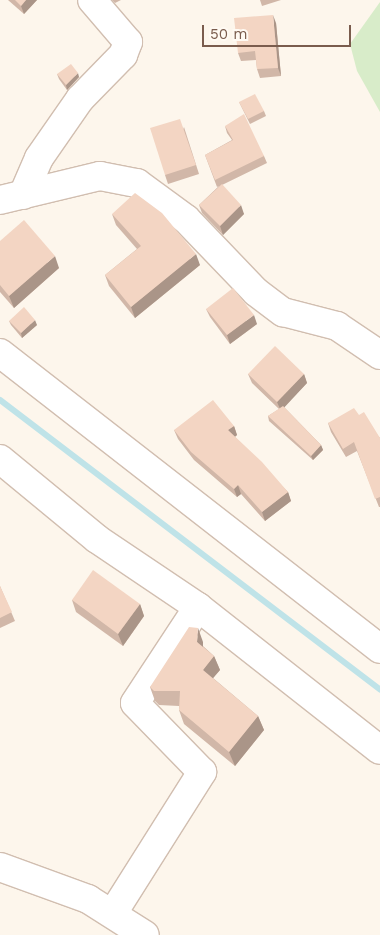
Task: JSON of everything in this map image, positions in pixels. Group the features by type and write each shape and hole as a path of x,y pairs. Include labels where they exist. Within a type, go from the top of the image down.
{"street":[{"path":"12,197 80,99 123,55 128,42 92,0"},
{"path":"12,197 100,176 138,183 186,219 256,292 284,312 337,326 380,355"},
{"path":"0,353 380,649"},
{"path":"0,459 97,539 198,607 380,750"},
{"path":"113,913 202,772 135,703 198,607"},
{"path":"0,867 88,899 113,913 145,935"}],"green space":[{"path":"380,2 380,112 357,71 350,44"}],"building":[{"path":"15,0 26,0 21,6"},
{"path":"273,15 278,68 257,69 255,51 238,53 234,18"},
{"path":"71,64 78,73 66,85 57,74"},
{"path":"255,94 264,111 248,119 239,102"},
{"path":"244,114 264,156 215,180 205,155 233,140 225,126"},
{"path":"180,119 196,165 165,175 150,128"},
{"path":"222,184 241,205 220,226 199,205"},
{"path":"135,193 162,213 196,254 131,307 105,275 141,246 112,214"},
{"path":"24,220 55,256 9,296 0,285 0,241"},
{"path":"233,288 254,315 227,335 206,309"},
{"path":"24,307 35,320 21,333 9,321"},
{"path":"275,346 304,374 277,402 248,374"},
{"path":"213,400 234,426 228,430 262,462 288,492 262,512 238,485 234,489 191,452 174,430"},
{"path":"283,406 321,445 311,456 268,416"},
{"path":"354,408 359,415 364,412 380,438 380,497 375,499 354,442 343,449 328,423"},
{"path":"93,570 140,604 118,634 72,600"},
{"path":"0,586 12,612 0,618"},
{"path":"189,627 198,628 197,642 214,656 203,670 258,716 229,752 179,710 180,691 154,691 150,687"}],"waterway":[{"path":"0,400 380,690"}]}
